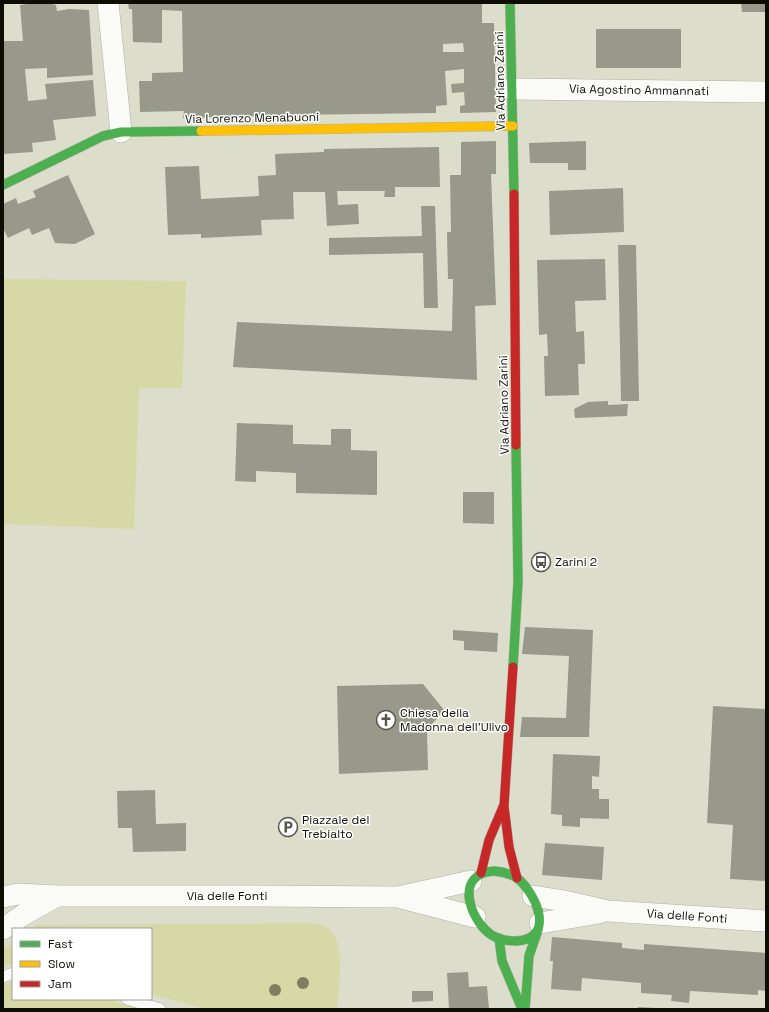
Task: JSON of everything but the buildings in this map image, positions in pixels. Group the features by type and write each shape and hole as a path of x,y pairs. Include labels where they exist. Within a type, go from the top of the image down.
{"street":[{"path":"108,3 121,132"},
{"name":"Via Adriano Zarini","path":"504,806 518,582 513,126 510,3"},
{"name":"Via Agostino Ammannati","path":"512,89 766,92"},
{"name":"Via Lorenzo Menabuoni","path":"3,185 103,136 121,132 513,126"},
{"path":"504,806 489,840 476,877 468,891 469,904 475,917 490,934 499,938 513,942 527,939 539,927"},
{"path":"504,806 509,847 516,878"},
{"path":"476,877 494,871 506,873 516,878 533,896 539,910 539,927 529,956 524,1009"},
{"name":"Via delle Fonti","path":"398,897 476,877"},
{"name":"Via delle Fonti","path":"3,897 18,894 57,896 398,897 475,917"},
{"name":"Via delle Fonti","path":"3,929 23,915 57,896"},
{"name":"Via delle Fonti","path":"533,896 608,911 766,921"},
{"name":"Via delle Fonti","path":"539,927 608,911"},
{"path":"499,938 502,961 524,1009"}],"lane":[{"path":"130,1000 160,1009"}],"green space":[{"path":"3,279 186,281 182,388 139,388 134,529 3,524"},
{"path":"310,923 322,925 328,928 334,935 338,944 340,978 337,1009 204,1009 152,994 152,928 32,928 36,925"},
{"path":"12,944 12,964 3,967 3,950"},
{"path":"12,981 12,1000 110,1000 139,1009 3,1009 3,985"}],"traffic: fast":[{"path":"510,3 514,194"},
{"path":"3,185 103,136 121,132 201,131"},
{"path":"513,667 518,582 516,445"},
{"path":"494,871 514,876 531,894 539,915 539,924 536,933 528,938 513,941 496,937 490,934 476,917 471,907 469,897 470,887 474,879 482,874 494,871"},
{"path":"525,1009 529,956 538,930"},
{"path":"499,938 502,961 522,1009"}],"traffic: slow":[{"path":"201,131 513,126"}],"traffic: jam":[{"path":"514,194 516,445"},
{"path":"513,667 504,806 509,847 517,878"},
{"path":"481,873 489,840 503,807"}],"place":[{"name":"Zarini 2","path":"541,562"},
{"name":"Chiesa della Madonna dell'Ulivo","path":"386,720"},
{"name":"Piazzale del Trebialto","path":"288,827"}]}
